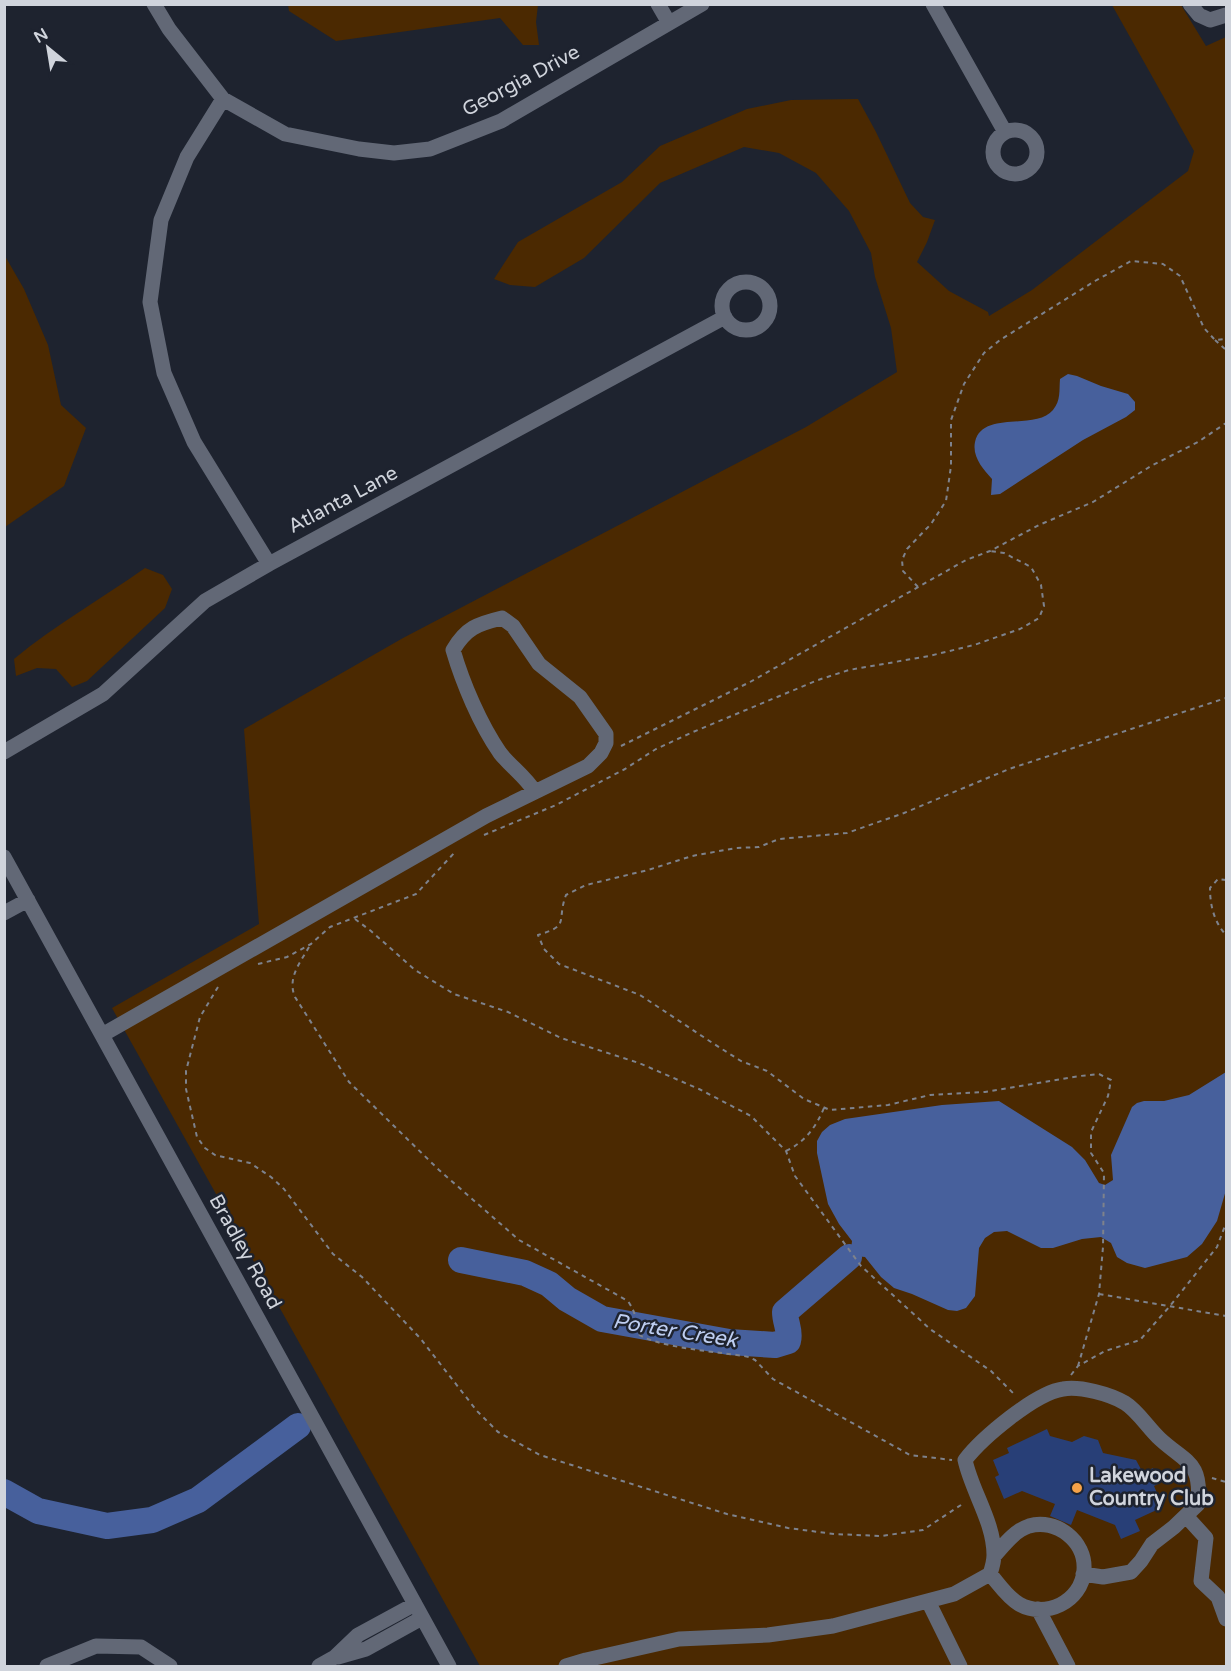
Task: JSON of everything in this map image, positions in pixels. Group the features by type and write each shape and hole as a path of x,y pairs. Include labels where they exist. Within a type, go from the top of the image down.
{"street":[{"name":"Georgia Drive","path":"154,4 168,30 223,99 285,134 359,149 394,153 430,149 501,121 702,4"},
{"path":"658,4 669,23"},
{"path":"933,4 1005,132"},
{"path":"1190,4 1199,15 1206,18 1214,20 1227,15"},
{"path":"223,99 187,157 161,220 150,302 164,373 194,442 269,564"},
{"name":"Atlanta Lane","path":"4,752 103,694 205,601 724,317"},
{"path":"102,1035 486,816 535,792 588,766 601,753 606,744 606,734 580,697 539,664 513,626 502,618 487,622 462,634 453,650 460,675 490,738 502,756 528,781 535,792"},
{"name":"Bradley Road","path":"4,857 449,1666"},
{"path":"4,913 28,900"},
{"path":"566,1666 679,1639 768,1635 833,1626 954,1594 990,1574 994,1556 990,1531 965,1461 976,1446 1026,1407 1060,1389 1075,1388 1126,1403 1159,1438 1182,1455 1193,1467 1199,1486 1198,1504 1152,1544 1142,1562 1131,1572 1103,1577 1083,1574"},
{"path":"1186,1516 1206,1538 1201,1581 1218,1598 1227,1619"},
{"path":"990,1574 1018,1603 1031,1609 1046,1610 1060,1606 1072,1597 1080,1585 1083,1574 1082,1556 1077,1544 1068,1534 1056,1527 1042,1524 1029,1526 1017,1532 994,1556"},
{"path":"928,1601 960,1666"},
{"path":"1038,1609 1068,1666"},
{"path":"319,1666 335,1657 366,1649 418,1611"},
{"path":"47,1666 96,1646 141,1647 170,1666"}],"path":[{"path":"918,587 903,571 902,560 907,549 931,524 946,501 951,466 951,420 964,384 984,353 1000,339 1131,261 1163,264 1180,276 1204,328 1227,350"},
{"path":"1215,340 1227,339"},
{"path":"601,753 668,724 750,682 966,560 1093,502 1227,423"},
{"path":"475,839 556,805 625,769 656,749 818,680 849,670 929,656 974,645 1020,629 1039,618 1044,606 1041,585 1031,567 1004,553 990,551"},
{"path":"1227,698 1009,769 904,813 847,833 779,839 759,847 736,848 692,856 648,870 586,885 566,895 562,907 561,924 557,930 538,935 544,949 559,964 640,995 741,1061 766,1071 804,1099 830,1110 888,1105 930,1095 985,1092 1099,1074 1111,1080 1108,1096 1091,1132 1091,1153 1104,1173 1103,1247 1099,1294 1078,1366 1105,1351 1140,1340 1217,1247 1227,1223"},
{"path":"257,964 287,957 311,944 330,927 416,894 458,850"},
{"path":"1227,880 1218,879 1210,888 1210,906 1221,930 1227,935"},
{"path":"355,919 415,970 454,994 508,1012 561,1038 639,1063 699,1089 751,1116 786,1151 795,1176 861,1266 930,1329 991,1371 1026,1407"},
{"path":"311,944 295,972 291,988 354,1088 402,1136 519,1240 628,1301 635,1312 637,1319 635,1331 638,1335 662,1344 749,1357 755,1360 773,1379 910,1455 965,1461"},
{"path":"222,982 214,990 200,1017 186,1071 186,1089 197,1137 205,1148 215,1155 250,1163 284,1189 333,1254 362,1277 420,1338 477,1411 498,1432 540,1455 716,1510 788,1528 834,1534 881,1536 923,1530 977,1495"},
{"path":"786,1151 800,1144 820,1118 824,1108"},
{"path":"1099,1294 1227,1316"}],"shaded area":[{"path":"288,5 538,5 536,22 539,45 523,45 500,18 336,41 289,11"},
{"name":"Lakewood Country Club","path":"1112,5 1181,5 1206,46 1226,37 1226,1666 480,1666 112,1008 259,924 244,729 403,638 806,427 897,372 891,328 875,277 871,253 849,211 816,173 779,153 744,147 660,183 584,258 535,287 510,285 494,279 518,242 622,182 660,146 747,109 791,100 858,99 910,203 923,217 935,220 917,262 949,291 988,312 989,316 1032,290 1188,171 1194,151"},
{"path":"5,256 24,289 48,345 61,405 86,428 64,486 5,527"},
{"path":"145,568 163,575 172,589 165,608 87,681 72,687 56,669 37,668 16,676 14,659 62,623"}],"water":[{"path":"1068,374 1128,394 1135,402 1135,410 1083,440 1000,494 991,495 992,479 975,453 975,442 980,432 998,423 1045,416 1053,410 1057,403 1060,379"},
{"path":"1226,1072 1226,1190 1217,1221 1202,1244 1187,1257 1145,1268 1127,1263 1117,1257 1111,1243 1101,1237 1082,1239 1053,1248 1041,1248 1007,1231 994,1232 985,1238 979,1248 975,1296 966,1308 957,1311 948,1310 894,1288 881,1277 865,1257 855,1256 851,1250 852,1241 828,1204 817,1153 817,1141 830,1125 845,1119 942,1105 999,1101 1072,1147 1085,1160 1099,1183 1105,1185 1113,1180 1111,1155 1132,1107 1144,1101 1164,1101 1189,1095"}],"building":[{"name":"Lakewood Country Club","path":"1047,1429 1050,1436 1072,1442 1084,1436 1098,1440 1103,1453 1136,1460 1143,1473 1153,1468 1160,1483 1154,1486 1163,1507 1135,1520 1140,1531 1121,1539 1115,1525 1077,1510 1071,1525 1050,1516 1055,1504 1022,1491 1004,1499 995,1477 999,1475 993,1460 1009,1453 1007,1448"}],"waterway":[{"name":"Porter Creek","path":"461,1260 525,1273 549,1284 567,1299 602,1319 729,1342 775,1345 788,1341 785,1312 849,1257"},
{"name":"Porter Creek","path":"4,1492 38,1511 107,1526 152,1520 198,1500 298,1426"}],"place":[{"name":"Lakewood Country Club","path":"1077,1488"}]}
